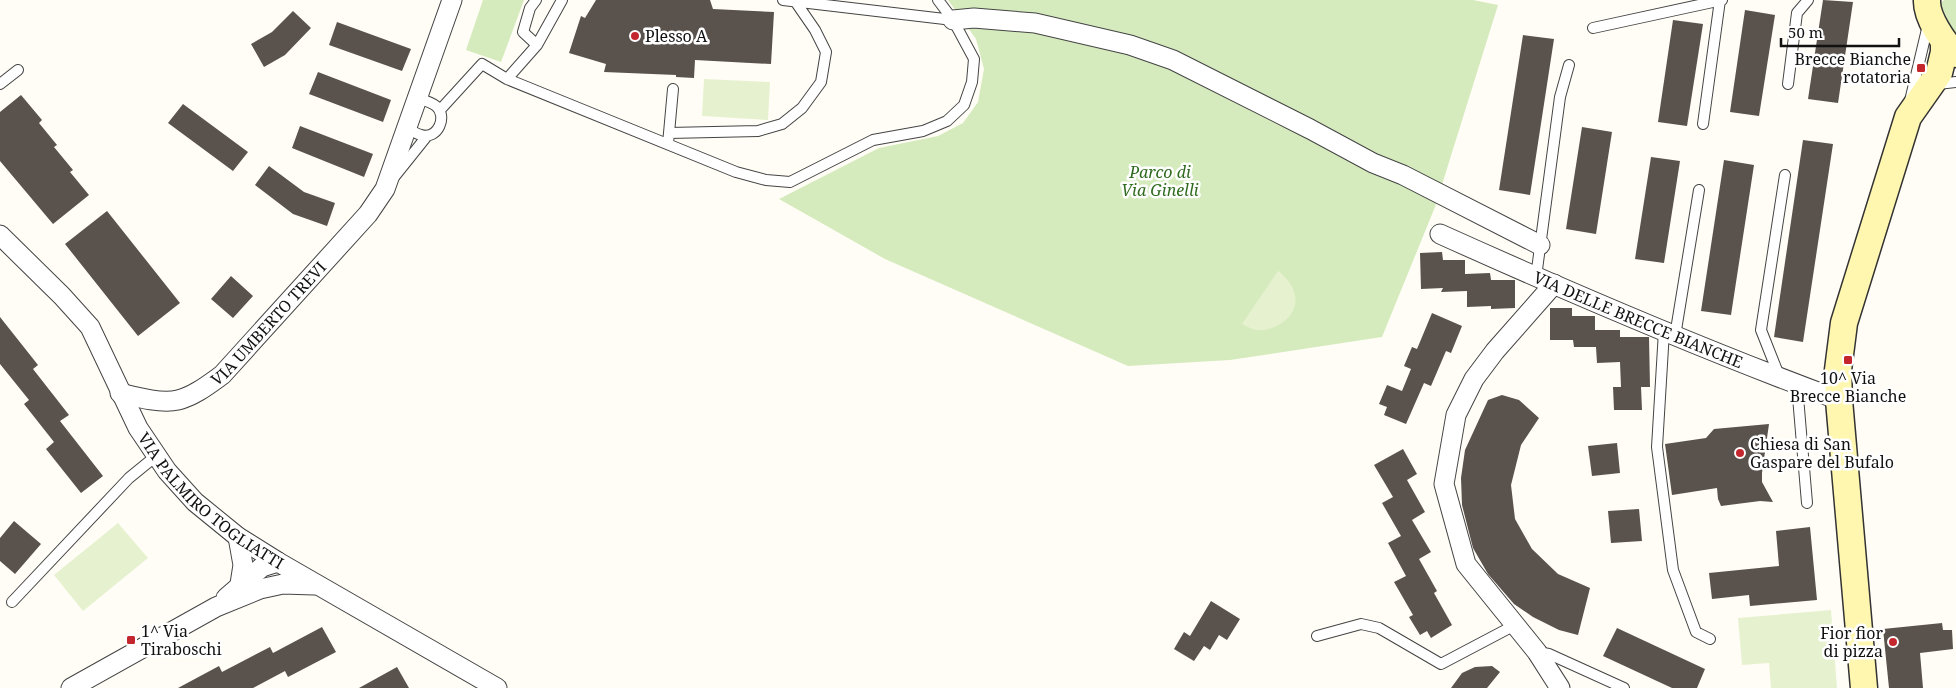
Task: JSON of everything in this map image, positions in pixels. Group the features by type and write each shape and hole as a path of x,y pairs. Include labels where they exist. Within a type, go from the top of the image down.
{"street":[{"name":"VIA UMBERTO TREVI","path":"120,393 144,399 177,400 201,390 222,375 368,214 385,189 452,0"},
{"path":"953,20 974,18 1035,24 1130,45 1173,60 1310,128 1373,163 1403,175 1540,245"},
{"path":"1864,688 1838,370 1844,323 1934,91 1939,73 1944,52 1935,20"},
{"name":"VIA DELLE BRECCE BIANCHE","path":"1440,234 1536,277 1670,333 1789,382 1839,400"},
{"name":"VIA PALMIRO TOGLIATTI","path":"0,236 62,296 90,328 138,428 156,456 195,502 238,537 278,562 497,688"},
{"path":"1554,284 1495,351 1474,379 1456,415 1444,484 1466,564 1537,652 1560,688"},
{"path":"238,537 243,565 240,584"},
{"path":"216,607 240,584 262,567 278,562"},
{"path":"260,589 278,562"},
{"path":"71,688 216,607 260,589 283,584 315,584"}],"lane":[{"path":"536,0 530,8 523,32 537,45"},
{"path":"562,0 537,45 507,78 669,138 736,172 766,180 790,182 873,140 923,131 947,121 964,105 972,82 974,59 953,20 938,0"},
{"path":"783,0 953,20"},
{"path":"1593,28 1721,0 1703,124"},
{"path":"1788,84 1797,13 1808,0"},
{"path":"669,138 758,131 782,124 802,108 822,82 826,52 815,30 796,1"},
{"name":"VIA UMBERTO TREVI","path":"385,189 427,136 440,128 442,120 440,110 482,64 507,78"},
{"path":"1536,277 1560,97 1569,65"},
{"path":"0,84 18,70"},
{"path":"669,138 673,89"},
{"path":"417,98 435,105 440,110"},
{"path":"407,128 427,136"},
{"path":"1785,175 1761,330 1789,382 1807,503"},
{"path":"1699,190 1670,333 1657,447 1673,570 1696,632 1710,639"},
{"path":"12,602 129,478 156,456"},
{"path":"1317,636 1361,624 1379,628 1441,664 1515,625"},
{"path":"1537,652 1550,654 1624,688"}],"green space":[{"path":"483,0 524,0 501,62 466,50"},
{"name":"Parco di Via Ginelli","path":"948,0 1473,0 1498,5 1435,207 1382,337 1230,360 1128,366 885,259 779,199 879,148 938,136 963,123 978,102 984,69 976,39"},
{"path":"1945,0 1956,0 1956,47 1935,4"},
{"path":"704,79 770,82 768,120 702,116"},
{"path":"1278,271 1289,282 1295,296 1293,310 1289,316 1278,325 1263,330 1256,330 1242,324"},
{"path":"118,523 148,558 83,611 54,575"},
{"path":"1831,610 1837,688 1771,688 1769,663 1742,665 1738,618"}],"building":[{"name":"Plesso A","path":"596,0 710,0 713,9 774,12 771,64 695,60 694,78 676,77 676,75 604,72 606,64 569,53 581,16 585,18"},
{"path":"1823,0 1853,2 1838,103 1808,99"},
{"path":"1745,10 1775,15 1759,116 1730,112"},
{"path":"293,11 311,28 285,55 264,67 251,44 272,32"},
{"path":"1673,20 1703,24 1687,126 1658,122"},
{"path":"337,22 411,49 402,71 329,45"},
{"path":"1523,35 1554,39 1530,195 1499,190"},
{"path":"318,72 391,100 383,122 309,94"},
{"path":"21,95 42,120 39,123 57,145 54,147 73,170 70,172 89,195 53,224 0,161 0,112"},
{"path":"183,104 248,152 233,171 168,123"},
{"path":"300,126 373,154 364,177 292,148"},
{"path":"1582,127 1612,132 1596,234 1566,229"},
{"path":"1803,140 1833,144 1803,342 1774,337"},
{"path":"1651,157 1680,161 1664,263 1635,259"},
{"path":"1724,160 1754,165 1731,315 1701,311"},
{"path":"269,166 304,192 335,203 327,226 293,214 255,185"},
{"path":"107,211 180,303 138,336 65,244"},
{"path":"1442,252 1443,260 1465,260 1465,274 1490,273 1491,280 1515,280 1515,308 1467,307 1467,291 1441,292 1443,288 1421,289 1420,253"},
{"path":"231,276 253,296 233,318 211,299"},
{"path":"1550,308 1572,308 1572,316 1595,316 1595,330 1620,330 1620,337 1649,337 1650,387 1641,387 1642,410 1614,410 1613,387 1621,387 1620,362 1597,363 1596,347 1574,347 1573,340 1550,340"},
{"path":"1432,313 1462,326 1451,353 1446,351 1431,386 1424,383 1406,424 1384,415 1387,407 1379,404 1387,385 1402,391 1411,369 1404,366 1412,347 1417,349"},
{"path":"0,317 38,365 33,369 69,415 60,421 103,476 81,493 46,449 54,442 24,404 29,400 0,364"},
{"path":"1502,395 1519,400 1539,418 1521,445 1511,485 1515,519 1532,549 1558,574 1590,588 1578,635 1559,630 1533,617 1514,604 1488,574 1473,548 1462,505 1461,478 1465,450 1488,400"},
{"path":"1769,424 1762,482 1773,502 1760,501 1721,506 1717,488 1672,495 1665,444 1706,438 1714,429"},
{"path":"1617,443 1620,473 1592,476 1588,446"},
{"path":"1403,449 1417,474 1407,480 1425,512 1412,520 1431,552 1419,559 1437,591 1434,593 1452,625 1431,638 1427,631 1420,635 1409,617 1413,615 1394,582 1406,576 1388,543 1401,536 1382,503 1393,497 1374,465"},
{"path":"1639,509 1642,541 1611,543 1608,511"},
{"path":"14,521 41,544 15,574 0,561 0,538"},
{"path":"1810,527 1817,600 1750,606 1749,595 1712,599 1709,573 1779,566 1776,531"},
{"path":"1211,601 1240,619 1227,640 1219,635 1210,650 1204,646 1194,661 1174,649 1184,632 1190,636"},
{"path":"1942,623 1943,630 1952,630 1953,649 1920,653 1923,688 1889,688 1883,629"},
{"path":"322,627 336,652 288,677 285,671 253,688 178,688 219,666 222,672 270,647 273,653"},
{"path":"1617,628 1705,669 1697,688 1672,688 1603,656"},
{"path":"1492,666 1500,672 1487,688 1451,688 1462,673 1475,667"},
{"path":"397,667 409,688 359,688"}],"place":[{"name":"Plesso A","path":"635,36"},
{"name":"Brecce Bianche rotatoria","path":"1921,68"},
{"name":"10^ Via Brecce Bianche","path":"1848,360"},
{"name":"Chiesa di San Gaspare del Bufalo","path":"1740,453"},
{"name":"1^ Via Tiraboschi","path":"131,640"},
{"name":"Fior fior di pizza","path":"1893,642"}]}
